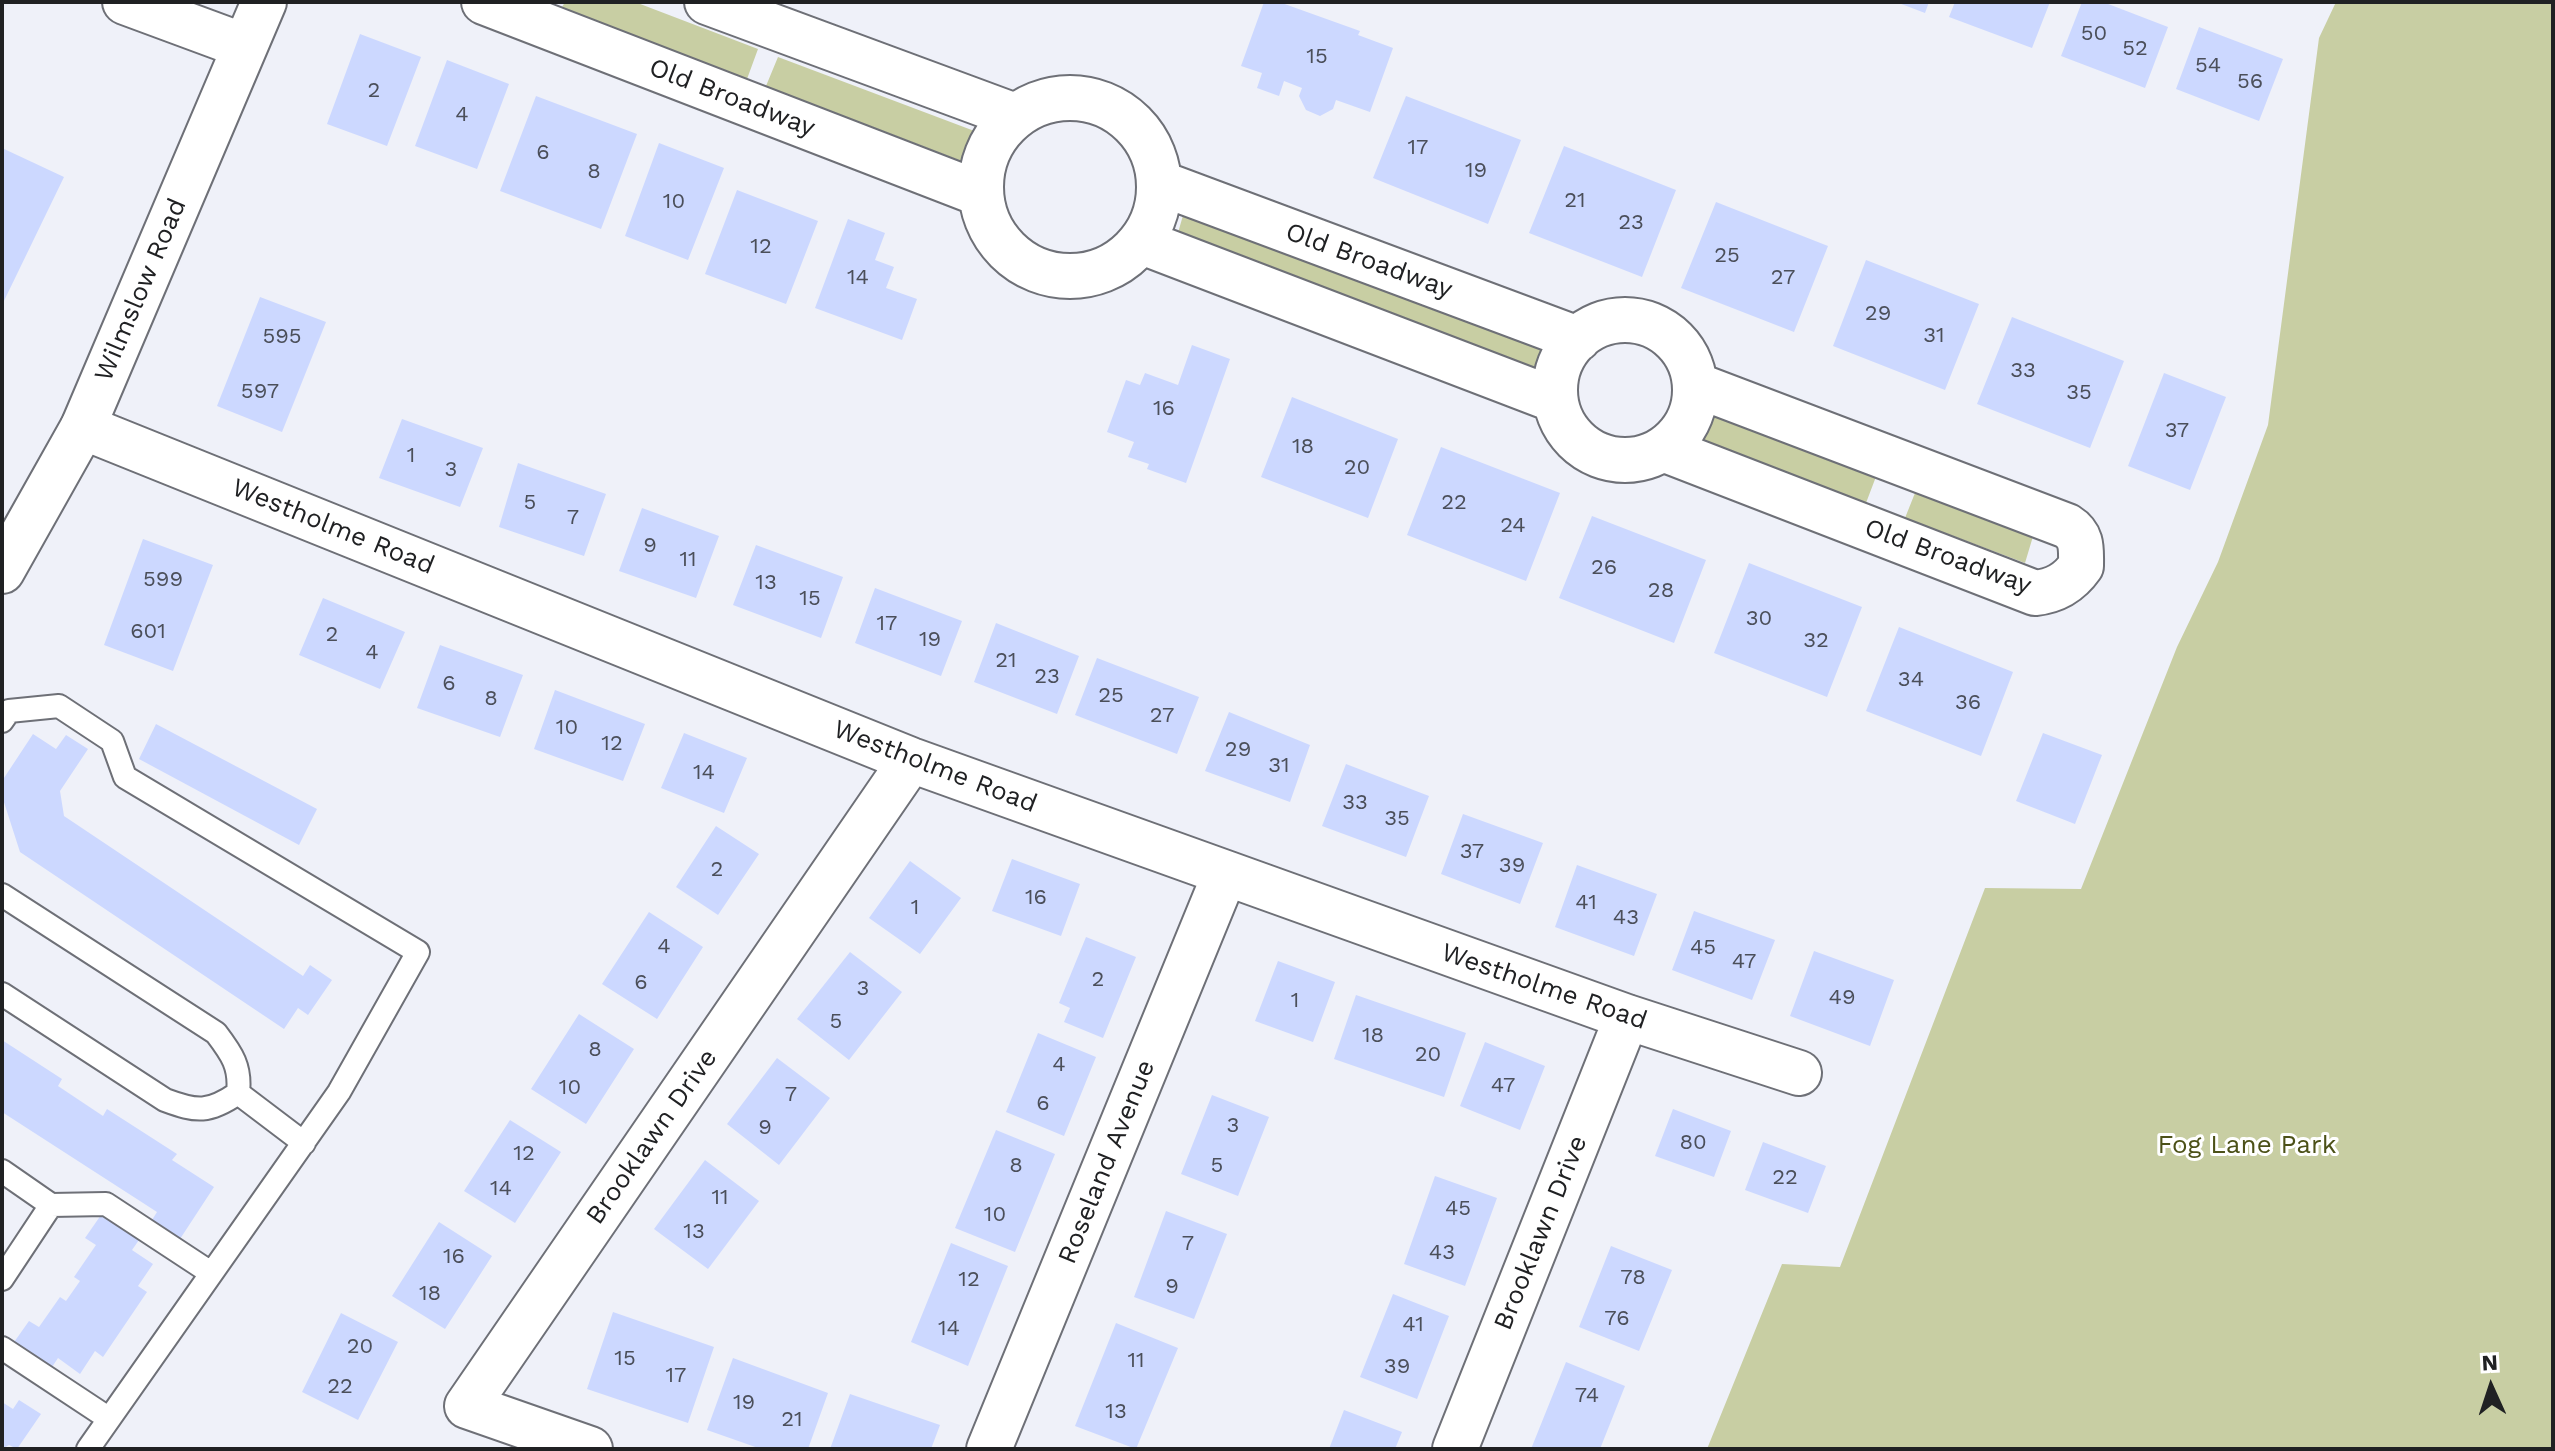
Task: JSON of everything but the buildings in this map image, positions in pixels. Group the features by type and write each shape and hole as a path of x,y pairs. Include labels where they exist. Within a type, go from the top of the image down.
{"street":[{"path":"125,2 244,46"},
{"name":"Wilmslow Road","path":"2,571 83,427 264,2"},
{"name":"Old Broadway","path":"484,2 981,194"},
{"path":"707,2 1015,116"},
{"path":"1073,98 1104,104 1130,120 1150,145 1160,183 1154,221 1142,242 1120,262 1093,274 1063,277 1034,269 1009,253 991,229 981,194 987,154 998,133 1015,116 1043,102 1073,98"},
{"name":"Old Broadway","path":"1160,183 1578,339"},
{"path":"1142,242 1555,400"},
{"path":"1627,320 1648,323 1666,333 1681,347 1691,365 1696,385 1688,422 1663,449 1642,458 1618,460 1596,454 1576,441 1562,422 1555,400 1555,380 1561,361 1578,339 1607,322 1627,320"},
{"name":"Old Broadway","path":"1663,449 2035,593 2067,582 2081,566 2081,541 2076,532 2067,526 1696,385"},
{"name":"Westholme Road","path":"83,427 911,760 1627,1017 1799,1073"},
{"name":"Brooklawn Drive","path":"590,1449 467,1406 911,760"},
{"name":"Roseland Avenue","path":"989,1449 1225,874"},
{"name":"Brooklawn Drive","path":"1455,1449 1627,1017"}],"lane":[{"path":"2,721 9,711 59,706 112,741 125,777 418,952 339,1092 88,1449"},
{"path":"2,895 216,1033 233,1055 240,1074 238,1093"},
{"path":"2,994 165,1100 191,1109 217,1107 238,1093"},
{"path":"238,1093 304,1143"},
{"path":"2,1171 51,1205 106,1204 211,1273"},
{"path":"2,1279 51,1205"},
{"path":"2,1348 108,1418"}],"green space":[{"path":"565,2 635,2 758,49 747,79 561,9"},
{"name":"Fog Lane Park","path":"2336,2 2553,2 2553,1449 1707,1449 1782,1264 1840,1267 1985,888 2081,889 2177,647 2218,562 2268,425 2319,38"},
{"path":"778,57 985,135 974,166 766,86"},
{"path":"1184,212 1547,349 1538,382 1175,243"},
{"path":"1708,410 1877,474 1866,503 1690,440 1703,425"},
{"path":"1917,488 2034,533 2025,563 1905,518"}]}
